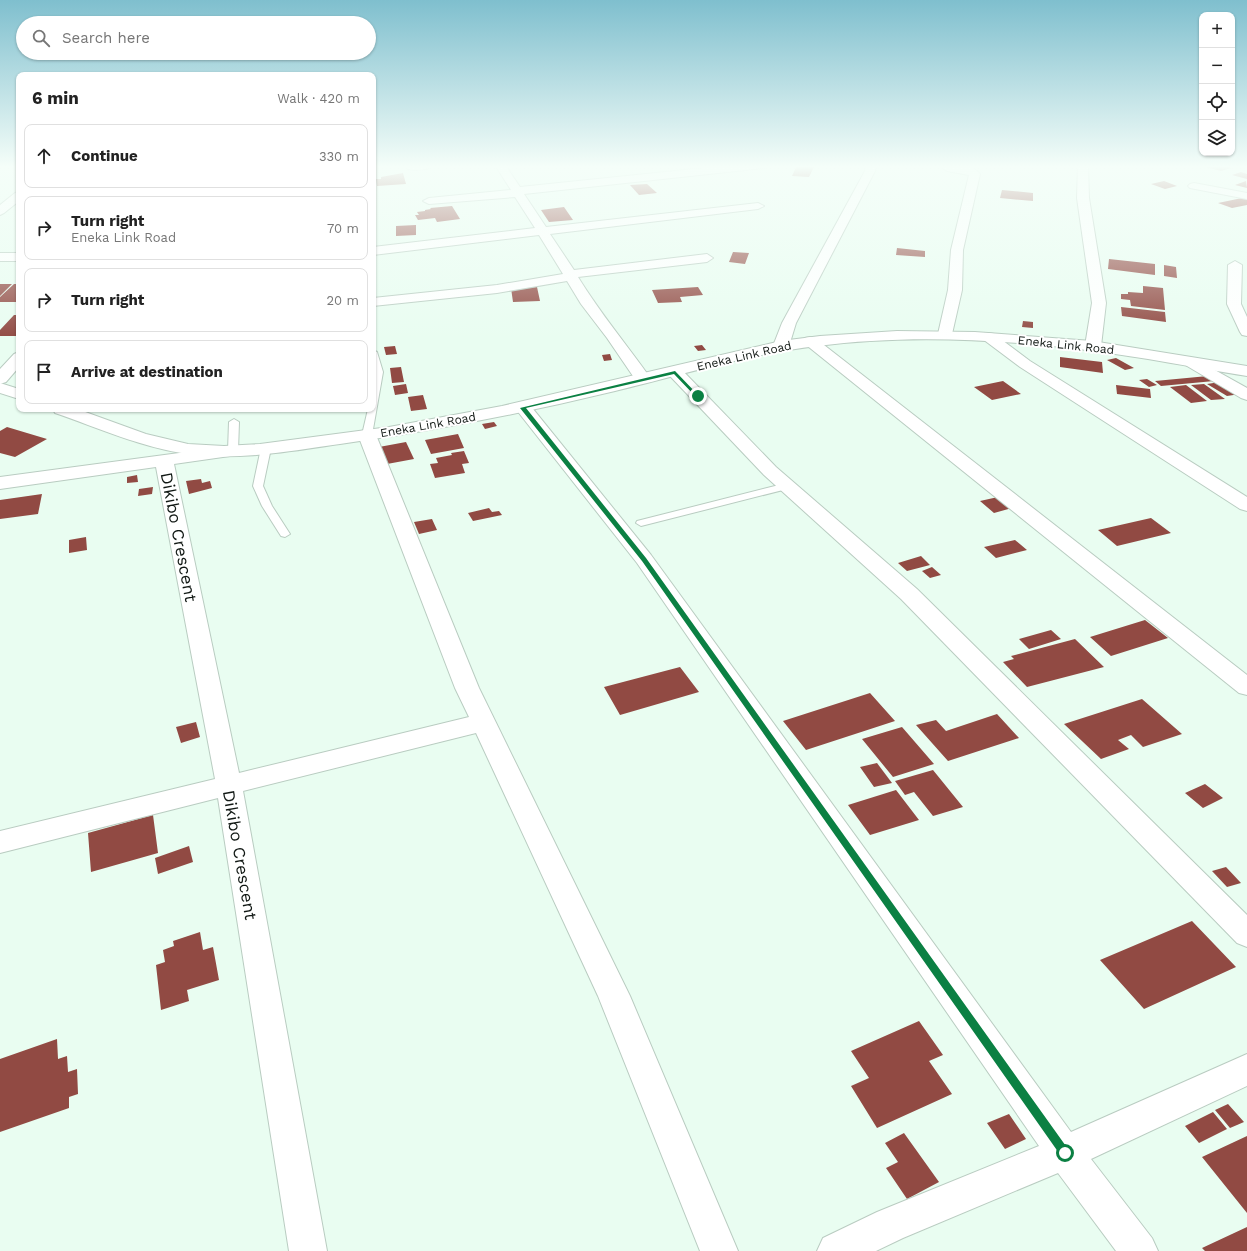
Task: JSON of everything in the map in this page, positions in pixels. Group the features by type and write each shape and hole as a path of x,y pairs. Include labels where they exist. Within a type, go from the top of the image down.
{"street":[{"path":"537,223 588,304 612,335 642,379"},
{"path":"376,251 608,223"},
{"path":"781,346 789,323 842,223"},
{"path":"945,334 954,290 957,250 963,223"},
{"path":"1087,223 1099,303 1093,346"},
{"path":"0,257 16,257"},
{"path":"376,302 497,289 571,275 707,258"},
{"path":"1235,265 1247,332"},
{"name":"Eneka Link Road","path":"70,412 151,440 188,449 228,452 367,435 523,408 781,346 810,341 945,334 1093,346 1192,363 1247,370"},
{"path":"989,337 1025,364 1247,505"},
{"path":"810,341 1247,686"},
{"path":"0,379 16,360"},
{"path":"1192,363 1247,395"},
{"path":"675,372 770,471 909,594 1247,934"},
{"path":"0,388 16,393"},
{"path":"523,408 649,566 1065,1153 1139,1251"},
{"path":"367,435 421,568 467,688 614,996 719,1251"},
{"path":"0,483 228,452"},
{"name":"Dikibo Crescent","path":"164,460 229,786 308,1251"},
{"path":"0,842 484,722"},
{"path":"836,1251 890,1225 1065,1153 1247,1070"}],"lane":[{"path":"376,362 379,372 376,393"},
{"path":"367,435 372,412"},
{"path":"228,452 234,422"},
{"path":"266,448 258,486 267,506 285,534"},
{"path":"641,523 788,486"}],"building":[{"path":"416,225 416,235 396,236 396,226"},
{"path":"897,248 925,251 925,257 896,255"},
{"path":"733,252 749,253 745,264 729,262"},
{"path":"1109,259 1155,264 1155,275 1108,269"},
{"path":"1164,265 1176,267 1177,278 1164,276"},
{"path":"0,284 12,284 0,296"},
{"path":"14,284 16,284 16,302 0,302 0,297"},
{"path":"1143,286 1163,288 1165,310 1131,306 1130,300 1121,299 1121,294 1128,294 1128,292 1143,293"},
{"path":"537,287 540,301 513,302 511,288"},
{"path":"698,287 703,295 680,297 682,302 658,303 652,290"},
{"path":"1121,307 1165,312 1166,322 1122,316"},
{"path":"14,315 16,315 16,336 0,336 0,330"},
{"path":"1023,321 1033,322 1033,328 1022,327"},
{"path":"702,345 706,350 698,351 694,346"},
{"path":"395,346 397,354 386,355 384,347"},
{"path":"610,354 612,360 604,361 602,355"},
{"path":"1060,357 1102,362 1103,373 1060,367"},
{"path":"1116,358 1134,368 1125,370 1107,360"},
{"path":"401,367 404,382 392,383 390,368"},
{"path":"1208,376 1214,381 1161,386 1155,381"},
{"path":"1147,379 1157,385 1149,387 1139,380"},
{"path":"1003,381 1021,394 992,400 974,387"},
{"path":"1220,382 1240,394 1227,396 1207,384"},
{"path":"406,384 408,393 395,395 393,386"},
{"path":"1204,384 1225,399 1211,400 1191,385"},
{"path":"1116,385 1150,389 1151,398 1117,394"},
{"path":"1186,385 1207,401 1191,403 1170,387"},
{"path":"423,395 427,409 411,411 408,397"},
{"path":"494,422 497,426 485,429 482,424"},
{"path":"7,427 47,439 15,457 0,453 0,431"},
{"path":"458,434 464,448 431,454 425,440"},
{"path":"406,442 414,459 387,464 379,447"},
{"path":"464,451 469,463 462,464 465,473 435,478 430,464 438,463 436,458 452,455 451,453"},
{"path":"137,475 138,482 127,483 127,477"},
{"path":"201,479 202,483 210,481 212,488 189,494 186,481"},
{"path":"153,487 152,494 138,496 139,489"},
{"path":"42,494 38,514 0,519 0,500"},
{"path":"998,497 1012,508 994,513 980,501"},
{"path":"489,508 492,512 499,511 502,515 473,521 468,513"},
{"path":"1151,518 1171,533 1117,546 1098,530"},
{"path":"432,519 437,530 419,534 414,522"},
{"path":"86,537 87,550 69,553 69,540"},
{"path":"1015,540 1027,550 996,558 984,547"},
{"path":"921,556 930,565 907,571 898,563"},
{"path":"932,567 941,575 930,578 922,571"},
{"path":"1145,620 1168,638 1111,656 1090,637"},
{"path":"1051,630 1061,639 1029,649 1019,639"},
{"path":"1075,639 1104,667 1027,687 1003,662 1014,659 1011,656"},
{"path":"680,667 699,692 620,715 604,687"},
{"path":"870,693 895,721 806,750 783,721"},
{"path":"1142,699 1182,734 1143,747 1131,735 1118,740 1129,749 1101,759 1064,724"},
{"path":"997,714 1019,738 948,761 916,725 936,720 946,731"},
{"path":"196,722 200,737 181,743 176,727"},
{"path":"902,727 934,764 893,777 862,739"},
{"path":"877,763 892,783 874,787 860,767"},
{"path":"933,770 963,807 933,816 914,792 905,795 895,781"},
{"path":"1205,784 1223,798 1203,808 1185,793"},
{"path":"896,790 919,820 870,835 848,805"},
{"path":"153,815 158,853 91,872 88,833"},
{"path":"189,846 193,862 158,874 155,858"},
{"path":"1226,867 1241,883 1227,887 1212,871"},
{"path":"1192,921 1236,967 1144,1009 1100,960"},
{"path":"200,932 203,950 213,947 219,980 187,990 189,1001 161,1010 156,965 165,962 163,950 174,946 173,941"},
{"path":"919,1021 943,1055 929,1061 952,1094 877,1128 851,1086 869,1078 851,1051"},
{"path":"57,1039 58,1059 67,1056 68,1072 77,1069 78,1094 69,1097 69,1108 0,1132 0,1059"},
{"path":"1228,1104 1244,1122 1230,1128 1215,1110"},
{"path":"1213,1112 1227,1129 1199,1143 1185,1126"},
{"path":"1009,1114 1026,1139 1005,1149 987,1123"},
{"path":"904,1133 939,1182 907,1199 886,1168 898,1162 885,1143"},
{"path":"1247,1136 1247,1213 1202,1157"},
{"path":"1247,1227 1247,1251 1205,1251 1202,1248"}],"route":[{"path":"698,396 675,372 523,408 644,560 718,661 890,907 1065,1153"}]}
